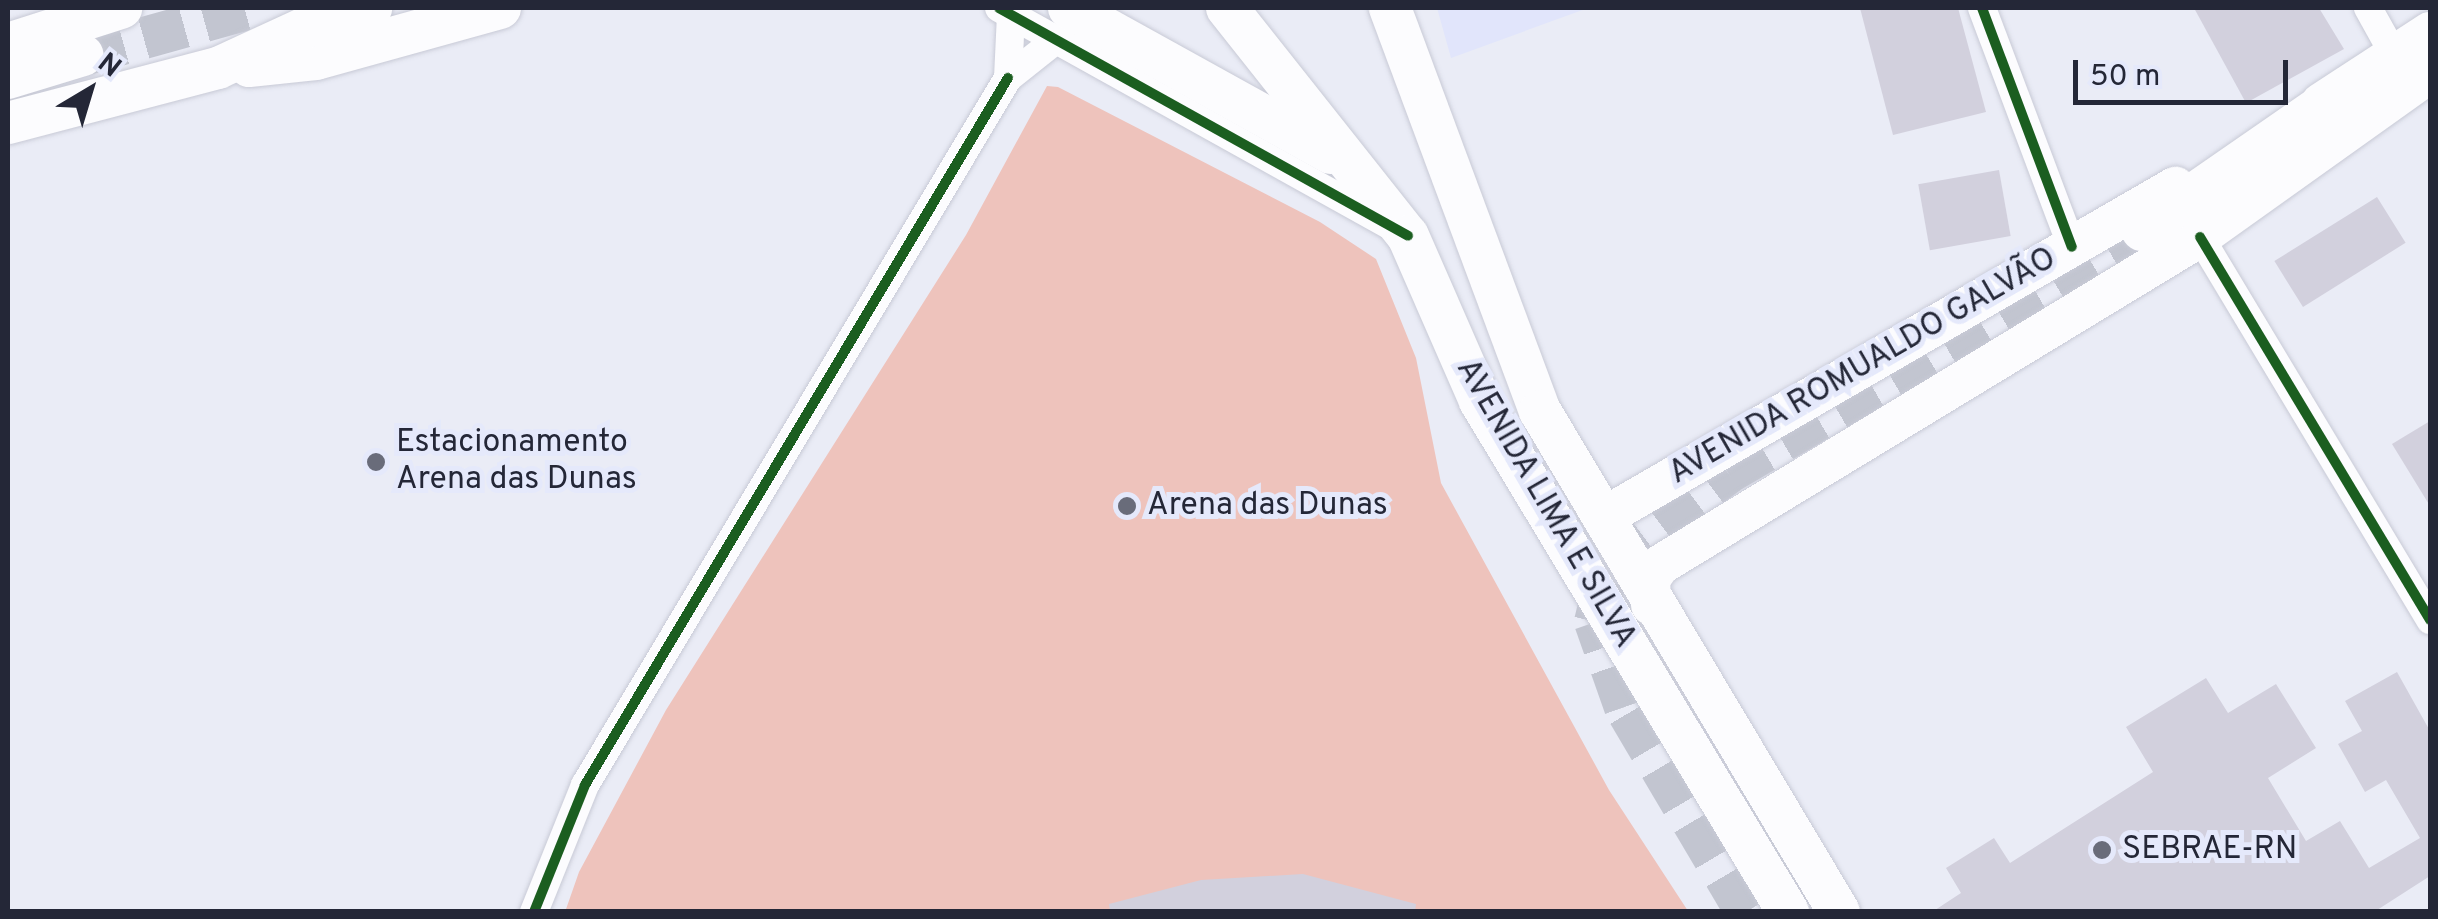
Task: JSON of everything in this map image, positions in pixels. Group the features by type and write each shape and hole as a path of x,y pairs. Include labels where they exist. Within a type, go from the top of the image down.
{"main road":[{"path":"8,44 121,8"},
{"path":"218,68 306,27 371,8"},
{"path":"8,123 218,68 316,59 500,8"},
{"name":"AVENIDA LIMA E SILVA","path":"1227,8 1408,236 1480,401 1788,912"},
{"name":"AVENIDA LIMA E SILVA","path":"1390,8 1407,21 1540,411 1651,605 1839,912"},
{"path":"1063,24 1348,162"},
{"name":"AVENIDA ROMUALDO GALVÃO","path":"1651,605 1650,580 1660,566 2200,236 2412,71 2430,32"},
{"path":"8,78 84,56"},
{"name":"AVENIDA ROMUALDO GALVÃO","path":"1604,517 2350,86 2412,71"},
{"path":"2142,230 2350,86"}],"street":[{"path":"1982,8 2072,247"},
{"path":"2368,8 2412,71"},
{"path":"1008,78 1005,11 1063,24 1408,236"},
{"path":"534,912 585,785 1008,78 1063,24"},
{"path":"2200,236 2430,620"}],"shaded area":[{"path":"1437,8 1588,8 1451,58"},
{"name":"Arena das Dunas","path":"1047,86 1058,87 1320,222 1376,259 1416,358 1441,483 1609,790 1688,911 565,912 579,872 666,710 966,235"}],"building":[{"path":"1860,8 1958,8 1986,112 1893,135"},
{"path":"2194,8 2319,8 2344,49 2246,103"},
{"path":"1999,170 2011,236 1930,250 1918,184"},
{"path":"2377,197 2406,243 2303,307 2274,261"},
{"path":"2430,421 2430,506 2392,444"},
{"path":"2397,672 2430,731 2430,876 2374,912 1932,912 1961,893 1946,868 1994,838 2010,863 2153,772 2126,727 2206,678 2228,713 2276,684 2316,748 2268,778 2306,841 2340,821 2369,868 2420,838 2386,780 2365,792 2338,744 2362,731 2345,701"},
{"path":"1303,874 1416,904 1415,912 1110,912 1109,904 1201,880"}],"tunnel":[{"path":"83,55 251,8"},
{"path":"1746,912 1625,707 1595,622 1610,562 1728,473 2142,230"}],"cycle path":[{"path":"999,8 1408,236"},
{"path":"1982,8 2072,247"},
{"path":"534,912 585,785 1008,78"},
{"path":"2200,237 2430,620"}],"place":[{"name":"Estacionamento Arena das Dunas","path":"376,462"},
{"name":"Arena das Dunas","path":"1127,506"},
{"name":"SEBRAE-RN","path":"2102,850"}]}
